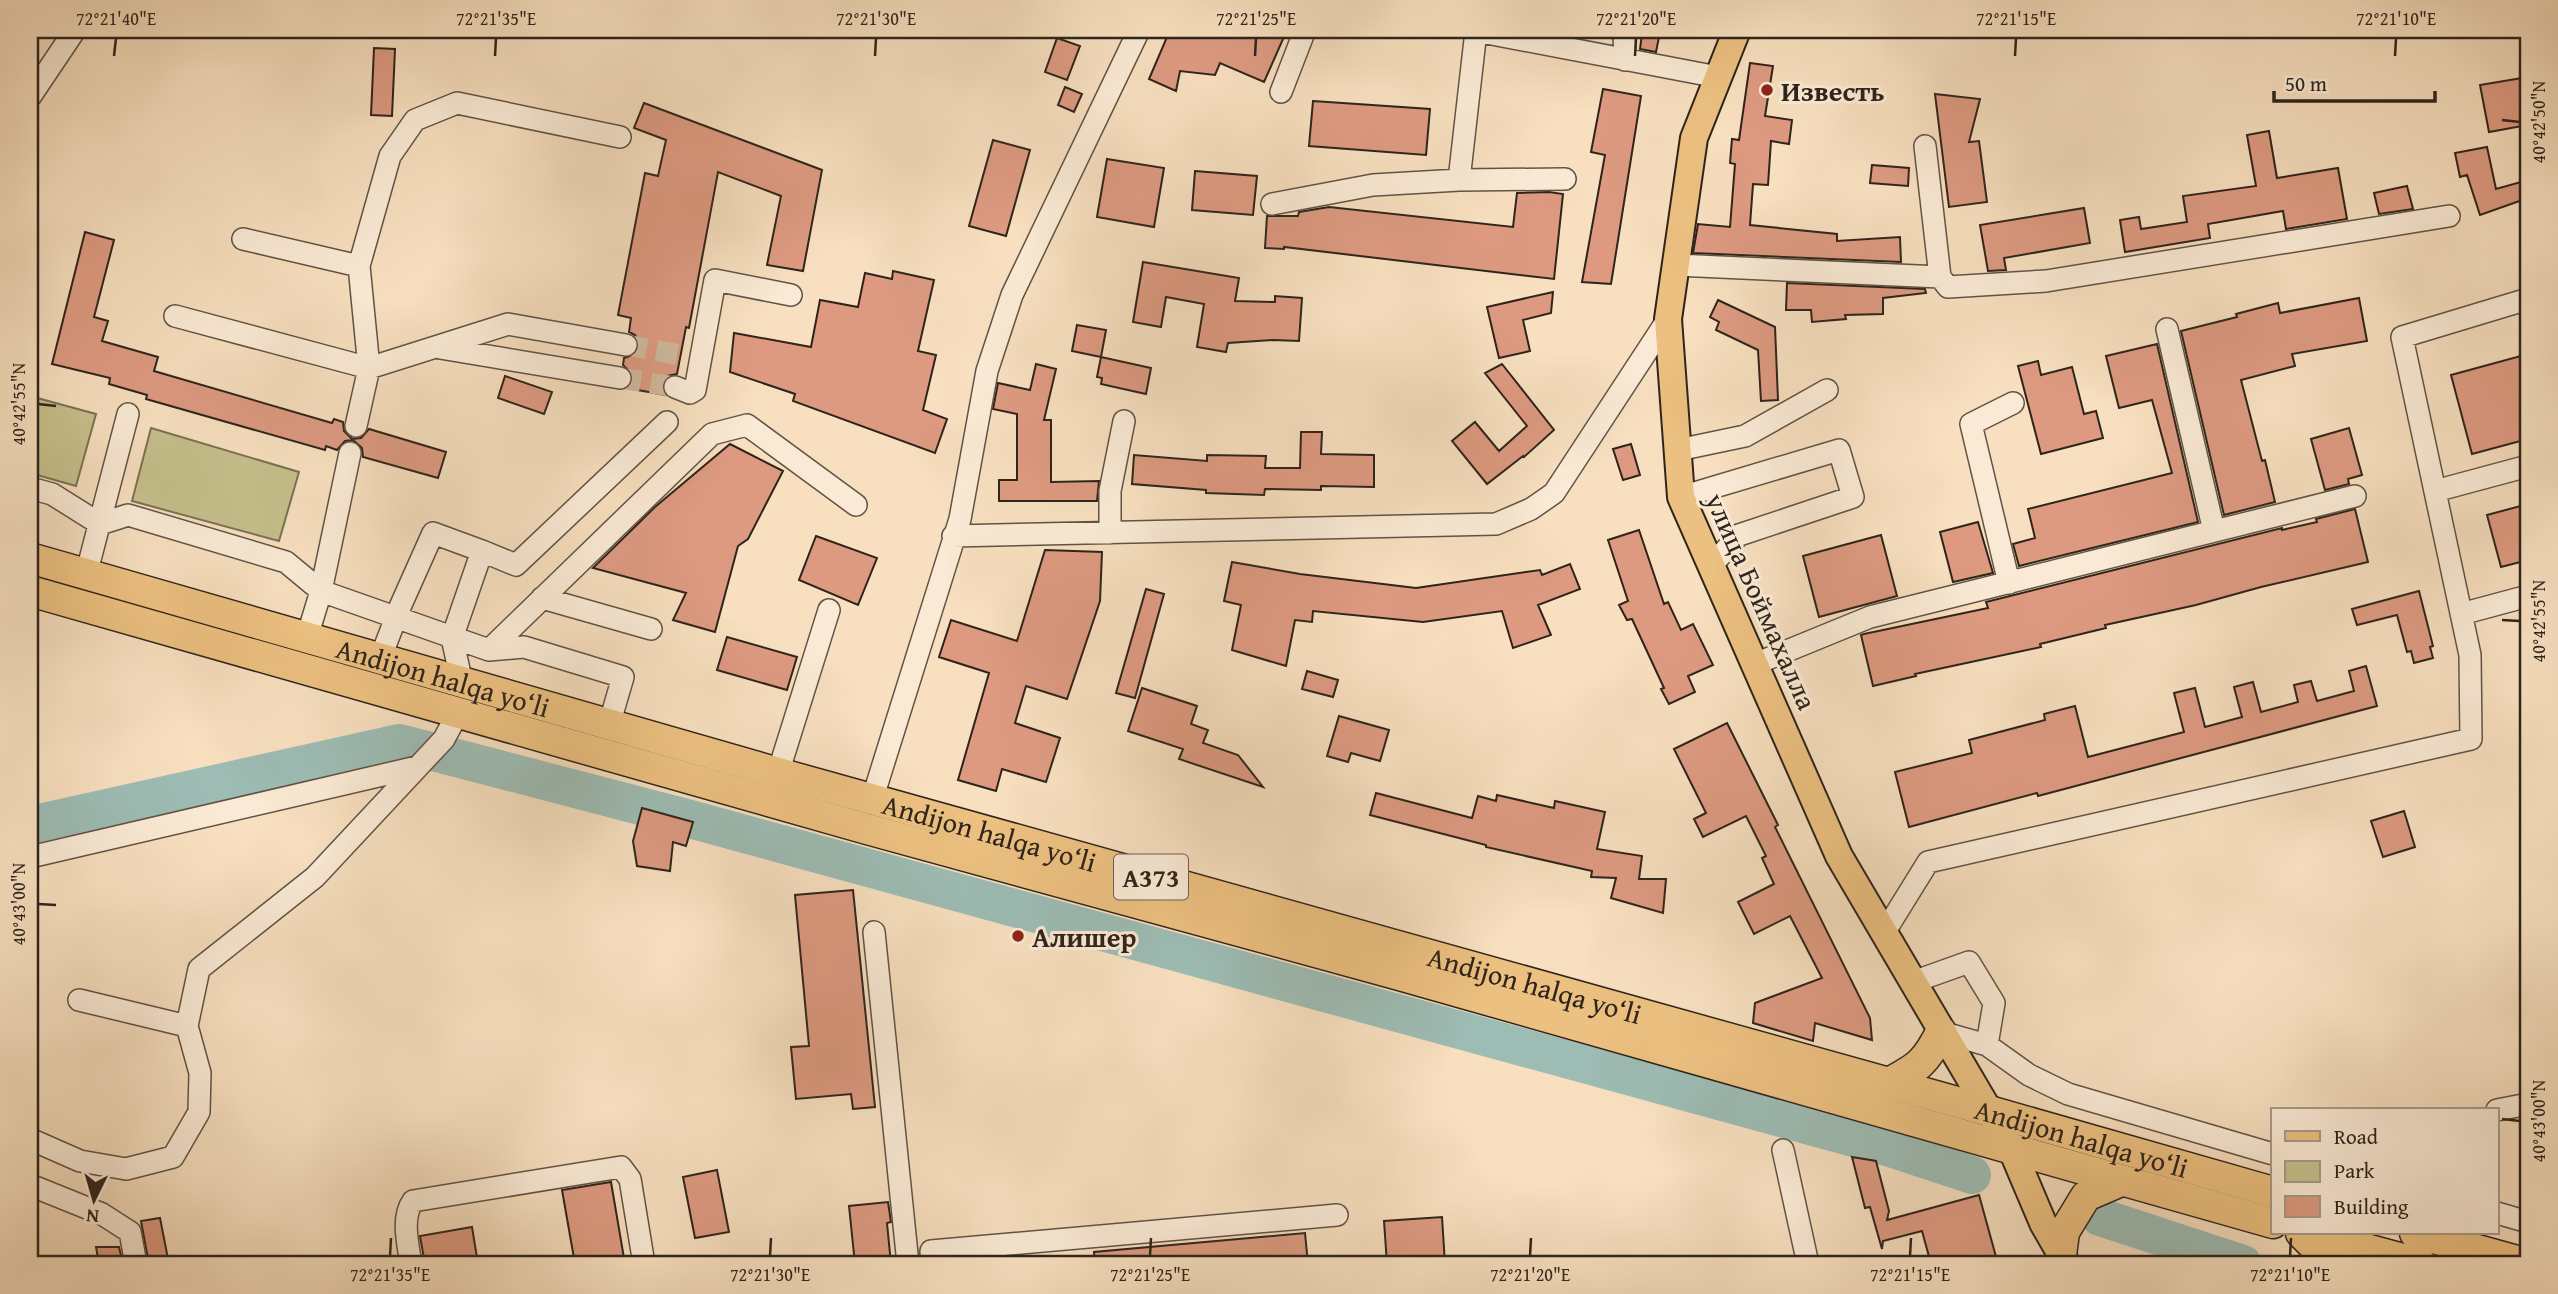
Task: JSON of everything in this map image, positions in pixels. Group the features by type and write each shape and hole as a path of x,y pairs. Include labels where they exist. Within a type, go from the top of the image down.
{"highway":[{"name":"Andijon halqa yo‘li","path":"30,558 380,659 461,697 867,829 1396,974 2271,1222"},
{"name":"Andijon halqa yo‘li","path":"30,591 461,697 609,725 2271,1191"},
{"path":"1889,1083 1916,1069 1930,1053 1941,1032"},
{"path":"2064,1259 2064,1232 2086,1196 2121,1181"},
{"path":"2305,1234 2332,1264"},
{"path":"2308,1234 2421,1264"},
{"path":"2419,1234 2528,1264"}],"main road":[{"name":"улица Боймахалла","path":"1737,30 1694,138 1668,319 1681,498 1839,856 2012,1150 2043,1223 2064,1259"}],"street":[{"path":"30,97 75,30"},
{"path":"872,800 968,482 987,371 1012,295 1139,30"},
{"path":"1281,92 1305,30"},
{"path":"1460,180 1473,30 1718,77"},
{"path":"1619,30 1623,34 1625,60"},
{"path":"356,426 369,368 359,266 390,156 415,120 457,103 620,137"},
{"path":"1925,146 1940,277 1948,287 2046,281 2449,216"},
{"path":"1272,204 1373,185 1460,180 1564,179"},
{"path":"243,239 359,266"},
{"path":"1676,265 1940,277"},
{"path":"675,387 693,392 691,357 715,280 790,295"},
{"path":"1884,933 1928,862 2470,739 2470,655 2402,337 2528,299"},
{"path":"176,316 369,368 508,324 626,345"},
{"path":"953,536 1496,524 1531,509 1554,493 1668,319"},
{"path":"2167,329 2214,531"},
{"path":"434,347 621,378"},
{"path":"1678,450 1745,436 1827,390"},
{"path":"2009,583 1971,424 2013,403"},
{"path":"86,575 128,414"},
{"path":"1110,533 1110,491 1124,421"},
{"path":"380,659 433,533 516,565 667,422"},
{"path":"489,650 712,434 747,425 856,505"},
{"path":"1681,498 1839,450 1853,497 1739,535 1711,566"},
{"path":"307,637 321,591 350,453"},
{"path":"2435,492 2528,466"},
{"path":"30,488 51,494 100,524 128,515 286,562 321,591 489,650 524,647 623,677 609,725"},
{"path":"1755,664 1870,617 2355,496"},
{"path":"30,1139 80,1161 126,1170 173,1157 199,1112 200,1073 187,1026 199,969 316,877 444,739 461,697 452,638 482,551"},
{"path":"2462,614 2528,596"},
{"path":"542,598 651,629"},
{"path":"778,773 830,610"},
{"path":"30,857 421,764"},
{"path":"874,932 908,1264"},
{"path":"1913,982 1969,962 1994,1003 1987,1045"},
{"path":"79,1000 187,1026"},
{"path":"1941,1032 1987,1045 2029,1075 2068,1094 2271,1153"},
{"path":"2498,1110 2528,1104"},
{"path":"1783,1150 1808,1264"},
{"path":"411,1264 407,1239 407,1209 413,1201 621,1167 630,1179 644,1264"},
{"path":"30,1185 102,1214 130,1232 136,1264"},
{"path":"2498,1213 2528,1222"},
{"path":"932,1264 931,1251 1337,1215"}],"green space":[{"path":"30,396 96,414 76,486 30,473"},
{"path":"151,428 299,472 279,541 132,501"}],"building":[{"path":"1170,30 1287,30 1264,82 1220,63 1215,75 1180,71 1176,91 1149,79"},
{"path":"1642,34 1659,37 1656,52 1640,49"},
{"path":"1057,38 1080,46 1067,80 1045,72"},
{"path":"374,48 395,49 392,116 371,115"},
{"path":"1750,63 1773,66 1765,116 1792,120 1789,144 1771,141 1768,185 1753,184 1750,225 1837,234 1837,241 1900,237 1901,262 1693,253 1698,224 1730,227 1735,164 1730,163 1732,139 1739,140"},
{"path":"2528,77 2528,125 2489,132 2480,85"},
{"path":"1065,87 1082,94 1074,112 1058,105"},
{"path":"1603,89 1641,96 1611,284 1582,282 1605,155 1591,152"},
{"path":"1935,94 1980,99 1969,142 1979,141 1987,202 1949,207"},
{"path":"1313,101 1430,109 1426,155 1309,146"},
{"path":"644,103 822,170 803,271 767,265 781,196 718,172 689,328 686,327 677,374 667,376 663,383 665,395 627,388 633,381 632,374 623,365 624,358 636,354 638,341 635,335 629,332 631,318 618,315 645,173 658,176 666,140 634,128"},
{"path":"2269,131 2277,178 2338,168 2347,219 2286,229 2283,211 2208,224 2210,238 2125,252 2120,220 2139,217 2141,229 2187,222 2183,196 2256,186 2247,135"},
{"path":"993,140 1030,150 1006,236 969,226"},
{"path":"2487,147 2496,189 2528,180 2528,198 2480,215 2467,175 2460,177 2455,153"},
{"path":"1107,159 1164,168 1154,227 1097,217"},
{"path":"1872,165 1909,168 1908,186 1870,183"},
{"path":"1195,171 1257,176 1253,215 1192,210"},
{"path":"2407,186 2413,209 2379,214 2374,193"},
{"path":"1517,193 1563,194 1554,279 1284,247 1265,248 1267,216 1298,216 1299,212 1329,207 1513,227"},
{"path":"2084,208 2090,243 2004,258 2006,270 1988,271 1980,225"},
{"path":"85,232 114,240 94,317 108,321 102,341 158,357 154,371 332,423 334,419 343,422 344,431 352,439 361,438 369,429 446,452 438,478 363,457 362,448 353,440 345,441 337,450 326,446 325,450 146,399 147,395 109,384 110,378 52,364"},
{"path":"1143,262 1239,278 1235,301 1275,302 1275,296 1302,298 1299,341 1228,343 1226,352 1197,347 1204,304 1166,297 1161,327 1133,322"},
{"path":"893,271 934,280 918,351 936,355 923,410 947,419 935,453 793,401 795,394 730,372 734,333 811,347 820,300 858,307 865,273 892,279"},
{"path":"1787,283 1925,289 1926,293 1883,298 1883,314 1845,315 1846,319 1812,322 1811,310 1786,310"},
{"path":"1553,292 1551,313 1523,320 1530,351 1499,358 1487,307"},
{"path":"2359,298 2367,341 2292,354 2295,366 2241,380 2275,502 2224,515 2181,331 2278,303 2280,313"},
{"path":"1718,300 1775,327 1778,400 1761,401 1758,350 1716,330 1719,322 1710,317"},
{"path":"1077,325 1106,330 1101,357 1072,351"},
{"path":"2157,344 2198,522 2019,566 2013,544 2035,538 2028,509 2172,473 2152,400 2119,408 2106,356"},
{"path":"2528,354 2528,439 2472,454 2451,375"},
{"path":"1101,357 1151,368 1146,394 1101,384 1102,378 1097,377"},
{"path":"2038,361 2041,375 2072,367 2084,414 2096,411 2103,438 2041,454 2018,366"},
{"path":"1036,364 1056,369 1044,420 1051,420 1051,482 1099,481 1097,501 999,501 999,480 1017,480 1017,414 993,409 998,383 1030,390"},
{"path":"1502,364 1554,430 1524,457 1487,484 1452,441 1475,422 1499,451 1527,426 1485,373"},
{"path":"505,376 552,392 544,414 498,398"},
{"path":"2349,428 2362,475 2348,479 2349,484 2325,490 2311,439"},
{"path":"1301,432 1322,432 1321,454 1374,455 1374,487 1265,489 1264,495 1206,493 1206,490 1132,484 1134,455 1207,461 1207,455 1266,456 1265,468 1300,468"},
{"path":"730,444 783,471 748,539 738,546 715,632 673,620 686,593 593,568 655,507"},
{"path":"1631,444 1640,475 1623,480 1613,449"},
{"path":"2528,504 2528,560 2501,567 2487,515"},
{"path":"2355,509 2368,562 2105,625 2106,628 2040,644 2041,647 1915,674 1916,676 1873,686 1861,635 1988,608 1986,602 2282,528 2317,522 2316,519"},
{"path":"1978,522 1993,573 1953,582 1940,532"},
{"path":"1639,530 1664,604 1668,602 1681,630 1693,624 1713,665 1688,676 1695,692 1669,704 1632,619 1627,620 1619,605 1628,601 1608,540"},
{"path":"1881,535 1897,596 1819,617 1803,556"},
{"path":"816,536 877,558 858,605 799,580"},
{"path":"1045,550 1102,552 1100,601 1067,699 1026,686 1015,723 1060,738 1046,782 1002,769 996,791 958,780 989,673 939,657 951,620 1017,641"},
{"path":"1232,562 1300,574 1416,588 1540,570 1542,575 1570,564 1580,589 1538,605 1551,635 1513,648 1502,611 1423,622 1313,611 1312,622 1295,620 1286,666 1232,650 1241,605 1224,601"},
{"path":"1146,589 1164,594 1135,698 1116,693"},
{"path":"2419,591 2433,646 2430,647 2433,658 2414,663 2411,651 2407,652 2397,615 2357,625 2352,609"},
{"path":"727,637 797,657 787,690 717,670"},
{"path":"2366,666 2377,706 2038,796 2037,793 1909,827 1895,772 1972,753 1969,740 2045,720 2044,714 2075,706 2088,757 2184,732 2174,693 2195,688 2205,727 2242,717 2234,687 2253,682 2261,712 2298,702 2294,685 2311,681 2317,701 2354,691 2349,671"},
{"path":"1307,671 1338,680 1333,697 1302,689"},
{"path":"1142,688 1197,706 1191,724 1208,730 1203,743 1238,755 1263,787 1179,759 1183,749 1128,731"},
{"path":"1339,716 1389,730 1380,761 1351,753 1348,762 1327,756"},
{"path":"1727,723 1778,825 1775,827 1870,1018 1872,1040 1815,1023 1813,1041 1753,1023 1755,1003 1822,978 1790,916 1754,934 1738,902 1774,884 1762,858 1766,856 1746,816 1703,837 1694,819 1706,813 1674,749"},
{"path":"1376,793 1472,818 1478,796 1496,801 1497,795 1554,808 1555,801 1605,812 1597,849 1642,856 1639,879 1666,879 1663,913 1611,898 1616,878 1591,877 1592,871 1486,847 1370,815"},
{"path":"642,808 693,822 686,846 673,842 670,871 637,866 633,841"},
{"path":"2404,811 2415,847 2383,857 2371,821"},
{"path":"853,890 875,1107 853,1109 851,1094 796,1099 791,1047 809,1046 795,895"},
{"path":"1852,1157 1876,1161 1889,1211 1887,1220 1979,1195 1998,1264 1931,1264 1922,1231 1883,1241 1882,1249 1870,1207 1865,1208"},
{"path":"717,1170 729,1232 695,1238 683,1177"},
{"path":"611,1182 625,1264 575,1264 562,1190"},
{"path":"888,1202 891,1264 855,1264 849,1206"},
{"path":"1442,1217 1445,1264 1387,1264 1384,1221"},
{"path":"160,1218 169,1264 149,1264 141,1221"},
{"path":"472,1227 478,1264 425,1264 420,1236"},
{"path":"1305,1233 1308,1264 1095,1264 1094,1252"},
{"path":"96,1247 119,1247 123,1264 99,1264"}],"waterway":[{"path":"30,825 399,743 690,819 1890,1148 1972,1175"},
{"path":"2100,1217 2243,1264"}],"tunnel":[{"path":"626,345 681,355"},
{"path":"620,378 675,387"}],"place":[{"name":"Известь","path":"1767,90"},
{"name":"Алишер","path":"1018,936"}]}
